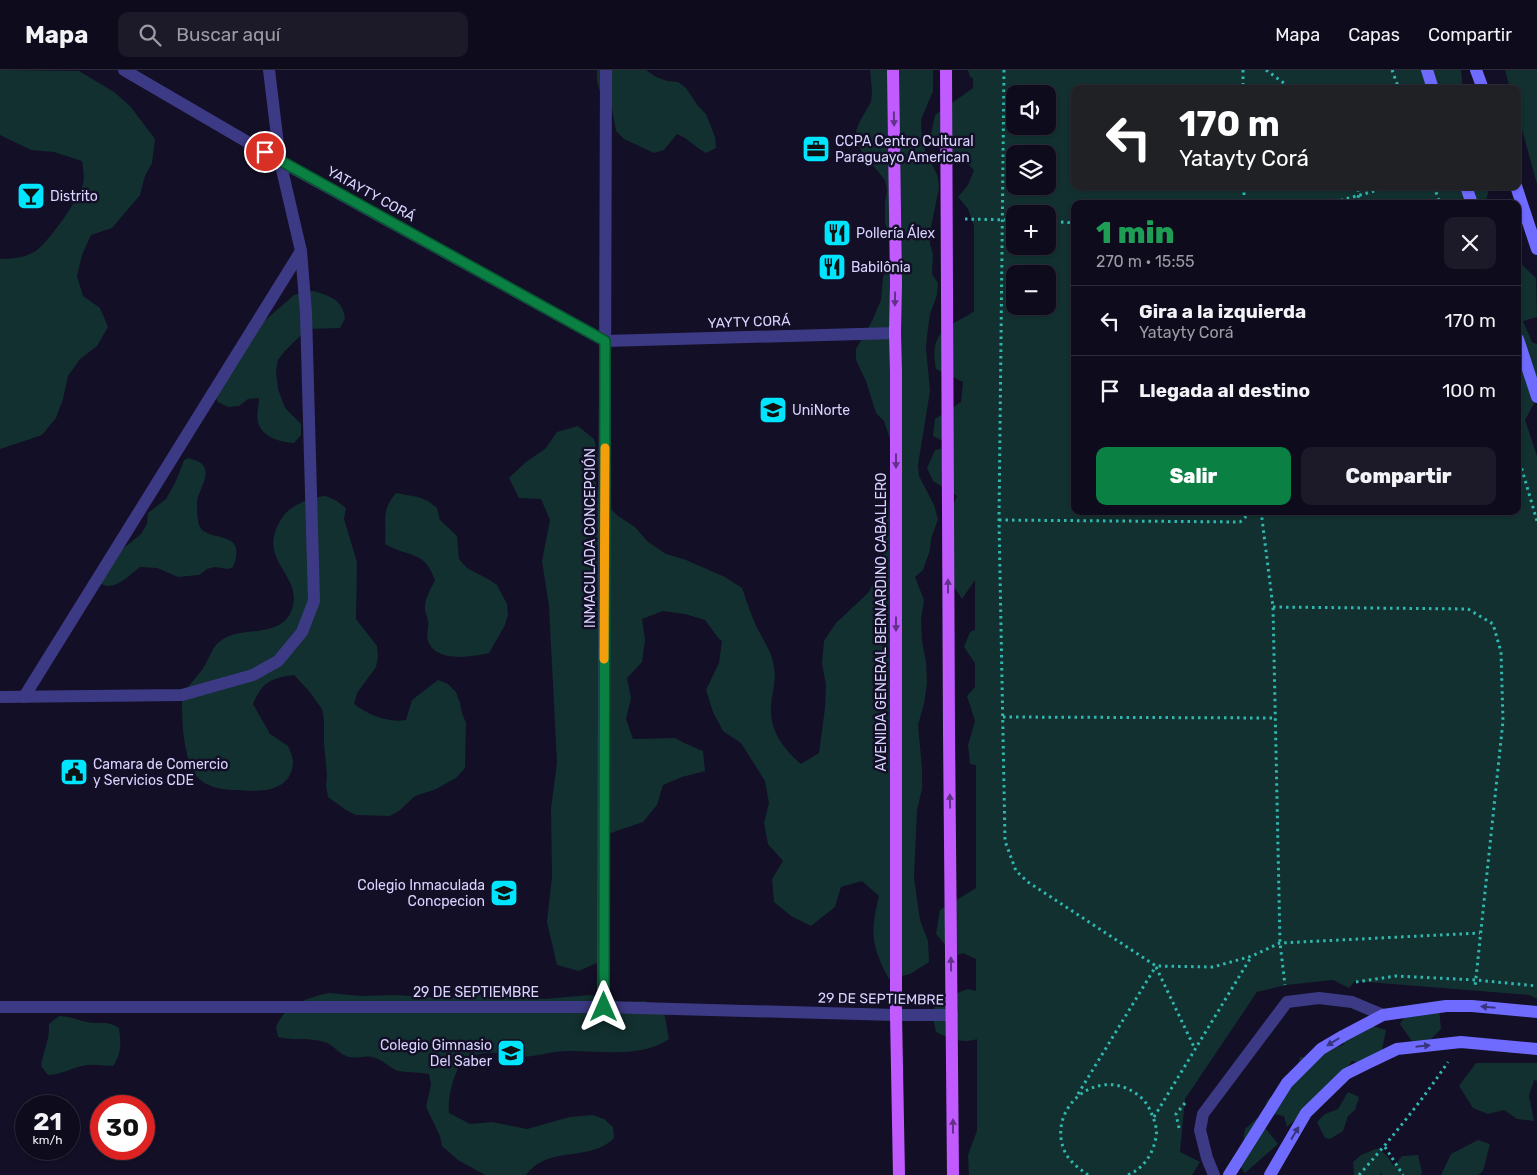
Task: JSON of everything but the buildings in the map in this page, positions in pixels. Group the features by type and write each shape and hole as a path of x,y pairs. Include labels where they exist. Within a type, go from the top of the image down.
{"main road":[{"name":"AVENIDA GENERAL BERNARDINO CABALLERO","path":"893,70 896,283 894,333 896,372 896,1015 899,1175"},
{"path":"946,70 953,1175"}],"street":[{"name":"YATAYTY CORÁ","path":"124,70 280,161 605,341"},
{"path":"0,697 182,694 253,675 278,661 302,632 314,601 306,313 301,251 280,161 269,70"},
{"name":"INMACULADA CONCEPCIÓN","path":"604,1007 606,70"},
{"path":"1427,70 1432,85"},
{"path":"1476,70 1482,85"},
{"path":"1521,201 1537,249"},
{"path":"24,697 301,251"},
{"name":"YAYTY CORÁ","path":"605,341 894,333"},
{"path":"1521,349 1537,397"},
{"path":"1214,1175 1207,1158 1200,1130 1203,1114 1287,1002 1319,998 1352,1002 1383,1015"},
{"path":"1229,1175 1287,1083 1321,1049 1343,1036 1383,1015 1446,1006 1472,1006 1537,1012"},
{"name":"29 DE SEPTIEMBRE","path":"0,1007 604,1007 952,1015"},
{"path":"1270,1175 1306,1113 1346,1074 1397,1049 1462,1042 1537,1049"}],"path":[{"path":"1004,70 999,520 1005,841 1016,871 1028,882 1156,966 1195,1049"},
{"path":"1243,70 1243,85"},
{"path":"1266,70 1287,85"},
{"path":"1392,70 1398,85"},
{"path":"1357,200 1358,190"},
{"path":"1340,200 1375,190"},
{"path":"946,218 1006,220"},
{"path":"1056,221 1071,222"},
{"path":"1521,466 1537,521"},
{"path":"999,520 1240,522 1248,515"},
{"path":"1262,515 1273,606 1280,943 1287,1002"},
{"path":"1273,606 1468,609 1493,624 1501,652 1503,721 1476,980"},
{"path":"1003,717 1276,718"},
{"path":"1156,966 1213,967 1252,956 1280,943 1480,933"},
{"path":"1154,1117 1252,956"},
{"path":"1088,1175 1076,1166 1066,1154 1061,1139 1061,1124 1067,1109 1156,966"},
{"path":"1359,1175 1385,1147 1427,1093 1462,1042"},
{"path":"1076,1096 1089,1088 1104,1084 1119,1086 1134,1092 1146,1102 1154,1117 1157,1132 1154,1147 1147,1161 1135,1172 1128,1175"},
{"path":"1385,1147 1403,1175"}],"green space":[{"path":"0,70 79,71 114,92 130,106 155,139 152,163 145,176 140,195 112,228 91,235 82,255 77,276 83,296 100,308 108,327 97,346 80,359 68,376 63,399 56,418 42,435 0,449 0,259 22,257 30,254 46,241 81,191 84,173 82,161 54,152 31,150 0,135"},
{"path":"597,70 646,70 656,77 678,82 686,88 706,114 715,137 716,148 706,153 677,134 664,150 654,153 624,139 616,131 612,109 600,92"},
{"path":"870,70 933,70 933,91 921,120 922,141 938,177 939,188 930,232 930,244 933,254 932,274 938,283 937,295 930,314 927,336 926,348 930,391 918,465 919,476 934,505 938,519 923,570 915,577 924,600 921,620 927,683 918,725 922,789 917,810 914,878 920,920 928,941 929,962 910,974 889,979 879,957 874,939 874,920 879,896 862,881 841,887 835,907 811,926 791,916 774,902 772,879 783,861 768,844 764,823 769,803 765,781 741,743 723,731 713,712 706,690 719,663 722,641 705,620 685,614 663,611 642,619 645,640 642,662 627,678 631,698 626,719 633,739 675,738 703,751 705,771 682,777 663,785 657,805 643,822 605,835 599,962 579,971 557,965 547,922 552,876 551,808 557,763 549,606 542,561 550,520 541,499 519,498 509,478 526,462 545,449 557,432 578,426 594,439 599,459 595,481 603,501 618,516 635,527 648,542 666,554 686,560 725,577 742,588 757,628 773,662 775,678 771,717 776,733 784,747 801,764 819,753 825,708 826,685 822,663 824,641 836,623 869,592 885,557 882,554 893,475 891,442 884,421 876,413 866,381 856,360 856,349 872,321 881,300 883,277 892,256 890,235 885,224 887,191 885,180 862,152 857,142 856,131 871,102"},
{"path":"968,70 1461,70 1463,85 1071,85 1071,190 1489,190 1486,200 1071,200 1071,515 1521,515 1521,264 1536,278 1537,317 1523,321 1532,342 1537,344 1537,398 1525,420 1537,456 1537,999 1529,995 1355,981 1349,988 1333,980 1286,985 1257,992 1185,1099 1180,1152 1200,1162 1192,1175 969,1175 968,1155 977,1131 977,1039 956,1040 936,1032 932,1013 938,1000 968,989 976,991 976,959 963,953 955,956 936,934 940,910 976,888 976,765 970,764 968,745 975,721 967,696 975,687 975,663 964,647 970,632 975,630 975,580 962,599 948,578 948,516 957,496 933,481 927,468 935,450 953,446 933,436 935,419 961,402 963,382 936,369 934,352 936,342 946,328 974,311 974,226 968,209 958,197 968,185 974,170 962,158 930,139 935,115 973,88 973,78 970,77"},
{"path":"1505,70 1537,70 1537,184 1521,126 1521,85 1509,85"},
{"path":"314,291 335,300 344,312 345,318 340,328 307,329 278,360 276,371 278,389 285,408 301,424 301,435 294,443 272,438 263,431 257,416 259,398 248,399 239,406 228,407 218,402 213,393 253,331 294,295"},
{"path":"189,458 202,464 206,474 197,502 199,525 203,531 231,541 235,546 236,554 233,567 228,569 215,567 207,569 199,575 178,577 157,568 140,567 115,585 109,586 98,582 120,551 141,534 147,524 148,513 166,499 176,481 184,460"},
{"path":"396,493 418,497 428,501 437,508 440,520 457,536 459,559 467,568 497,585 507,604 508,615 505,625 489,653 455,657 446,656 432,648 427,636 428,621 425,611 428,594 435,580 431,570 420,559 385,544 386,511"},
{"path":"326,496 346,508 344,519 357,562 356,619 377,646 378,657 376,667 357,693 354,704 378,717 399,721 406,720 412,700 438,680 448,684 456,692 466,723 465,768 456,778 436,789 415,796 400,810 390,816 356,815 328,797 322,709 294,675 268,682 260,691 253,704 270,734 288,746 292,755 291,774 280,785 272,789 254,791 225,789 207,784 201,781 193,771 185,743 182,695 205,666 218,643 229,636 274,627 288,618 292,609 294,597 292,587 274,550 274,540 280,520 297,505 311,499"},
{"path":"329,993 362,996 396,995 441,998 465,995 509,995 544,999 590,995 623,1002 645,1001 664,1012 669,1039 658,1045 632,1051 565,1051 519,1057 488,1053 463,1059 452,1085 449,1113 470,1124 492,1122 527,1129 570,1117 593,1115 604,1119 613,1127 614,1138 593,1150 546,1160 535,1166 526,1175 485,1175 458,1160 442,1146 440,1136 426,1107 431,1085 429,1074 399,1071 372,1057 349,1057 343,1055 327,1043 307,1039 278,1037 276,1027 285,1013 304,1000"},
{"path":"1413,1004 1439,1008 1441,1029 1431,1039 1414,1044 1400,1024"},
{"path":"59,1016 92,1023 107,1023 119,1028 120,1048 113,1066 88,1065 59,1074 48,1075 41,1066 49,1024"},
{"path":"1363,1023 1386,1030 1381,1055 1366,1064 1352,1061 1334,1086 1287,1127 1284,1116 1273,1114 1266,1102 1278,1089 1285,1075 1292,1078 1298,1069 1300,1057 1316,1055 1343,1045 1352,1027"},
{"path":"1476,1063 1537,1063 1537,1081 1534,1080 1529,1096 1534,1121 1517,1119 1504,1110 1488,1114 1473,1108 1459,1086"},
{"path":"1348,1092 1359,1097 1355,1110 1348,1116 1343,1131 1330,1139 1325,1138 1317,1122 1325,1114 1338,1109"},
{"path":"1257,1118 1278,1144 1245,1173 1240,1166 1245,1129"},
{"path":"1478,1140 1490,1144 1483,1171 1478,1175 1441,1175 1451,1154"},
{"path":"1378,1148 1394,1166 1402,1156 1418,1155 1421,1175 1382,1175 1381,1173 1379,1175 1354,1175 1353,1162 1361,1155"}],"slow traffic":[{"path":"604,659 605,448"}],"place":[{"name":"CCPA Centro Cultural Paraguayo American","path":"816,149"},
{"name":"Distrito","path":"31,196"},
{"name":"Pollería Álex","path":"837,233"},
{"name":"Babilônia","path":"832,267"},
{"name":"UniNorte","path":"773,410"},
{"name":"Camara de Comercio y Servicios CDE","path":"74,772"},
{"name":"Colegio Inmaculada Concpecion","path":"504,893"},
{"name":"Colegio Gimnasio Del Saber","path":"511,1053"}],"route":[{"path":"265,152 605,341 604,1007"}]}
